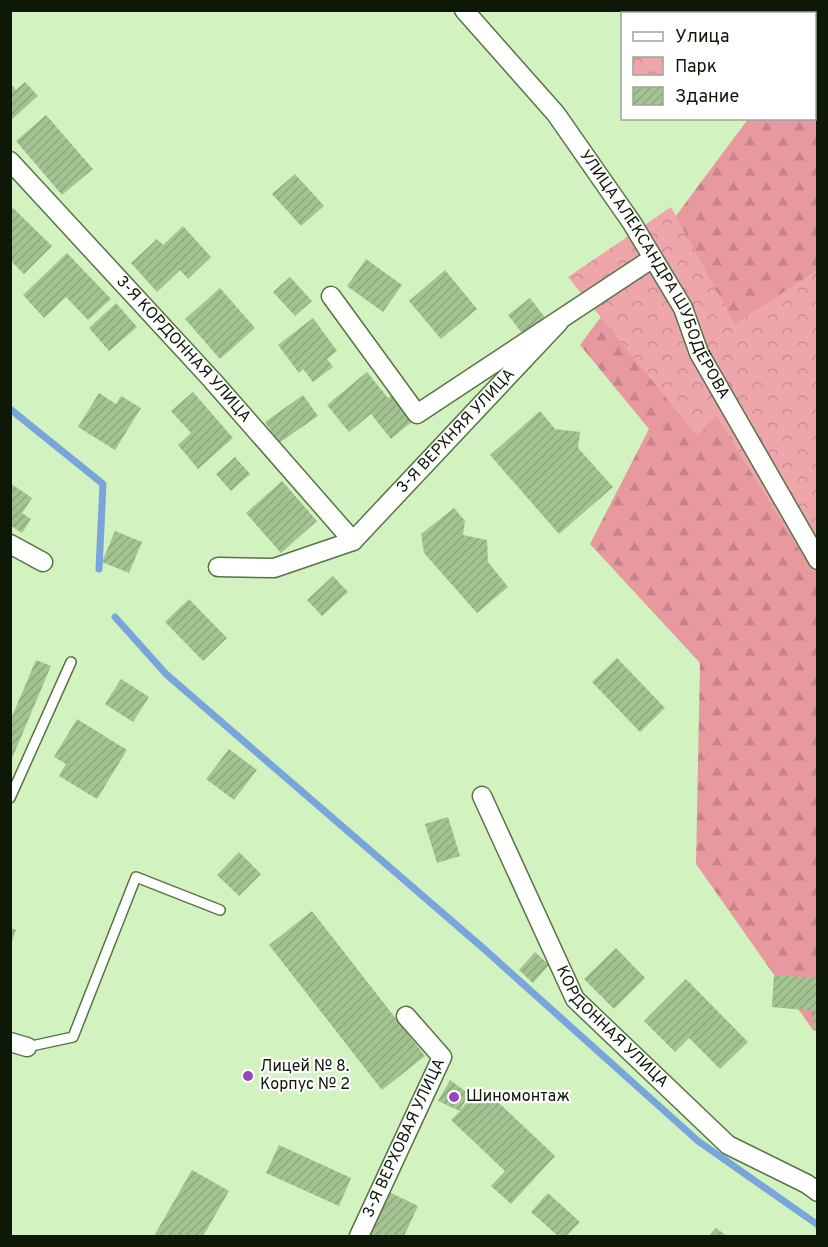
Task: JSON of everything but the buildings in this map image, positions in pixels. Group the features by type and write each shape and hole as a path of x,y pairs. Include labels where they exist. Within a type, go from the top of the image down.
{"street":[{"name":"УЛИЦА АЛЕКСАНДРА ШУБОДЁРОВА","path":"464,10 556,114 632,223 683,308 699,353 818,560"},
{"name":"3-Я КОРДОННАЯ УЛИЦА","path":"10,162 212,380 353,540"},
{"path":"331,296 417,414 559,322 652,258"},
{"name":"3-Я ВЕРХНЯЯ УЛИЦА","path":"353,540 559,322"},
{"path":"218,567 274,568 353,540"},
{"path":"10,544 43,562"},
{"name":"КОРДОННАЯ УЛИЦА","path":"482,796 575,999 728,1145 807,1184 818,1192"},
{"name":"3-Я ВЕРХОВАЯ УЛИЦА","path":"359,1236 442,1056 405,1016"}],"lane":[{"path":"10,798 71,662"},
{"path":"19,1044 73,1037 136,877 220,910"}],"green space":[{"path":"816,25 817,1029 813,1030 696,864 700,663 590,544 649,429 580,345 747,120 816,120"},
{"path":"671,207 735,324 817,270 817,578 716,416 697,436 568,277"}],"waterway":[{"path":"10,409 103,484 99,569"},
{"path":"115,617 166,674 483,948 698,1141 818,1225"}],"place":[{"name":"Лицей № 8. Корпус № 2","path":"248,1076"},
{"name":"Шиномонтаж","path":"454,1097"}]}
